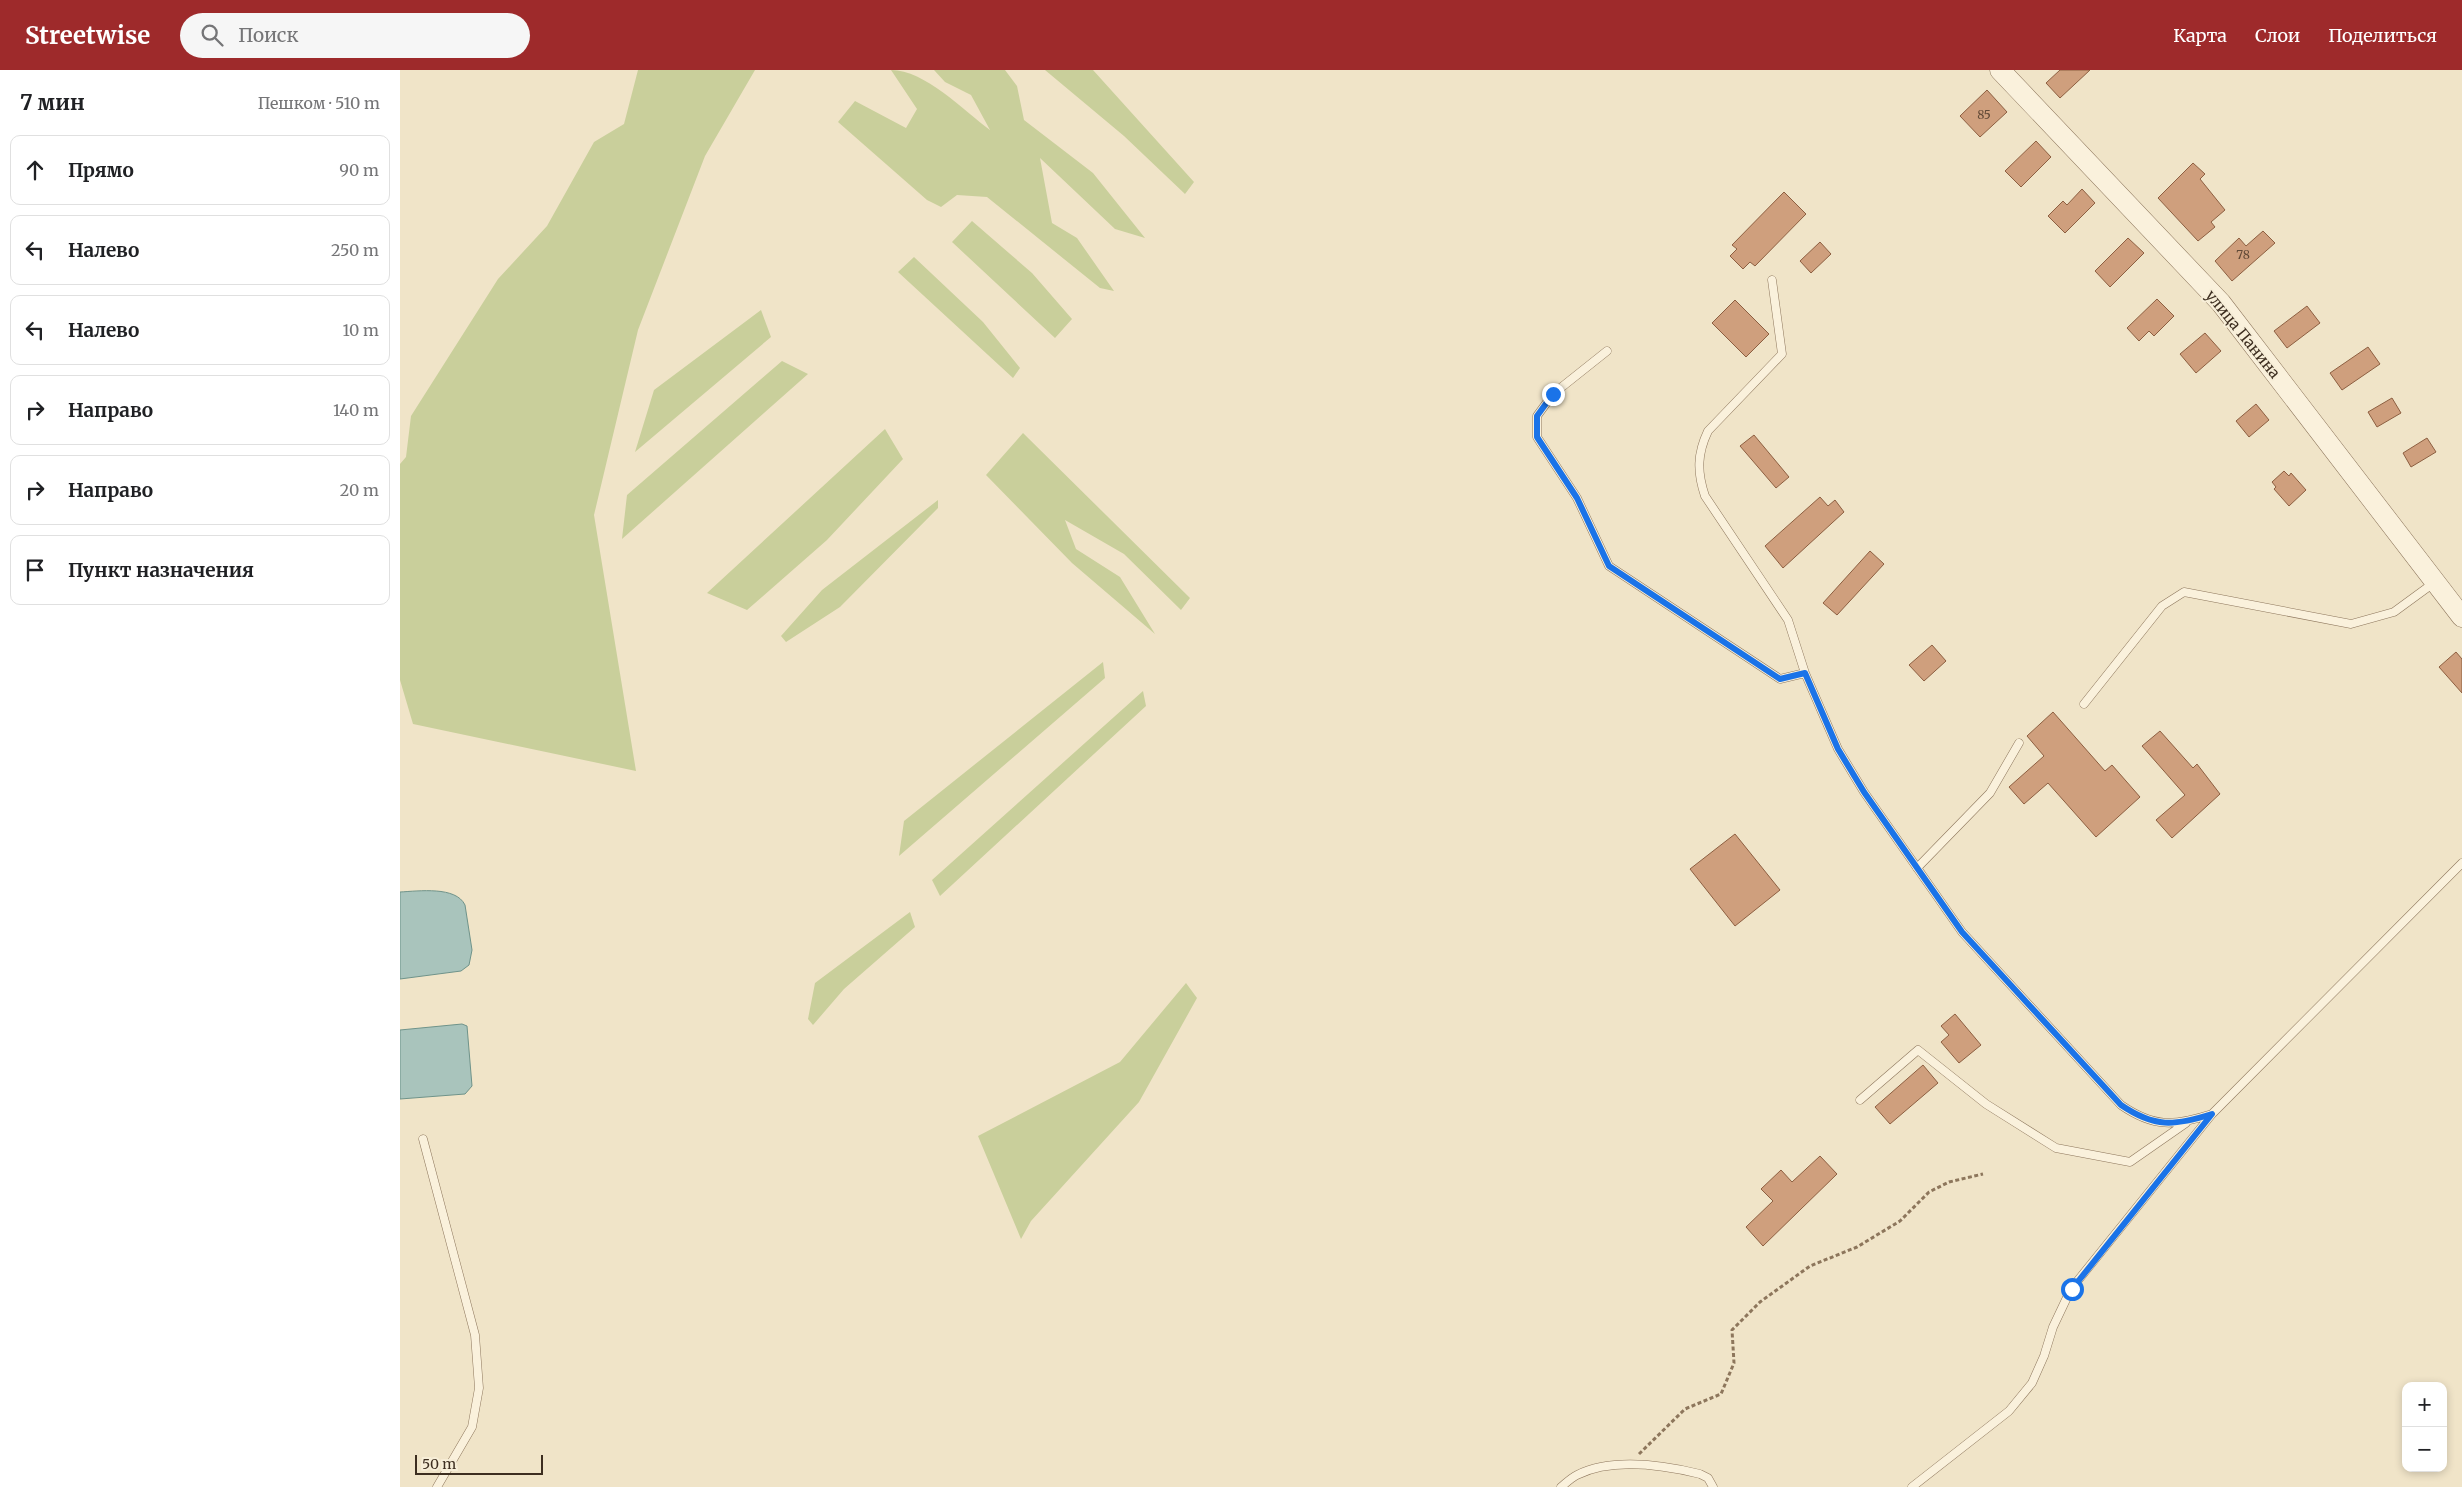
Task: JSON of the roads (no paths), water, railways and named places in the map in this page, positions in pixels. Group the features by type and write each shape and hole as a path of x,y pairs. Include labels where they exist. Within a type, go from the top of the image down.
{"street":[{"name":"улица Панина","path":"2000,70 2221,303 2462,617"}],"lane":[{"path":"1772,280 1782,354 1708,431 1702,444 1698,464 1699,479 1705,496 1788,620 1805,673 1838,749 1962,932 2121,1105 2136,1115 2168,1124 2187,1122 2212,1114"},
{"path":"1607,352 1553,394 1537,416 1537,437 1577,498 1609,566 1780,679 1805,673"},
{"path":"2084,704 2162,606 2184,592 2350,624 2394,612 2435,582"},
{"path":"1917,868 1990,793 2019,743"},
{"path":"1912,1487 2009,1411 2032,1383 2044,1356 2053,1328 2072,1289 2212,1114 2462,863"},
{"path":"1860,1100 1918,1050 1986,1104 2056,1148 2130,1162 2187,1122"},
{"path":"424,1139 475,1335 479,1388 472,1427 437,1487"},
{"path":"1561,1487 1576,1475 1603,1467 1625,1466 1651,1466 1700,1474 1708,1478 1713,1487"}],"water":[{"path":"400,892 445,892 460,899 465,905 472,950 469,965 461,971 400,979"},
{"path":"462,1024 467,1026 472,1086 465,1094 400,1099 400,1030"}]}
